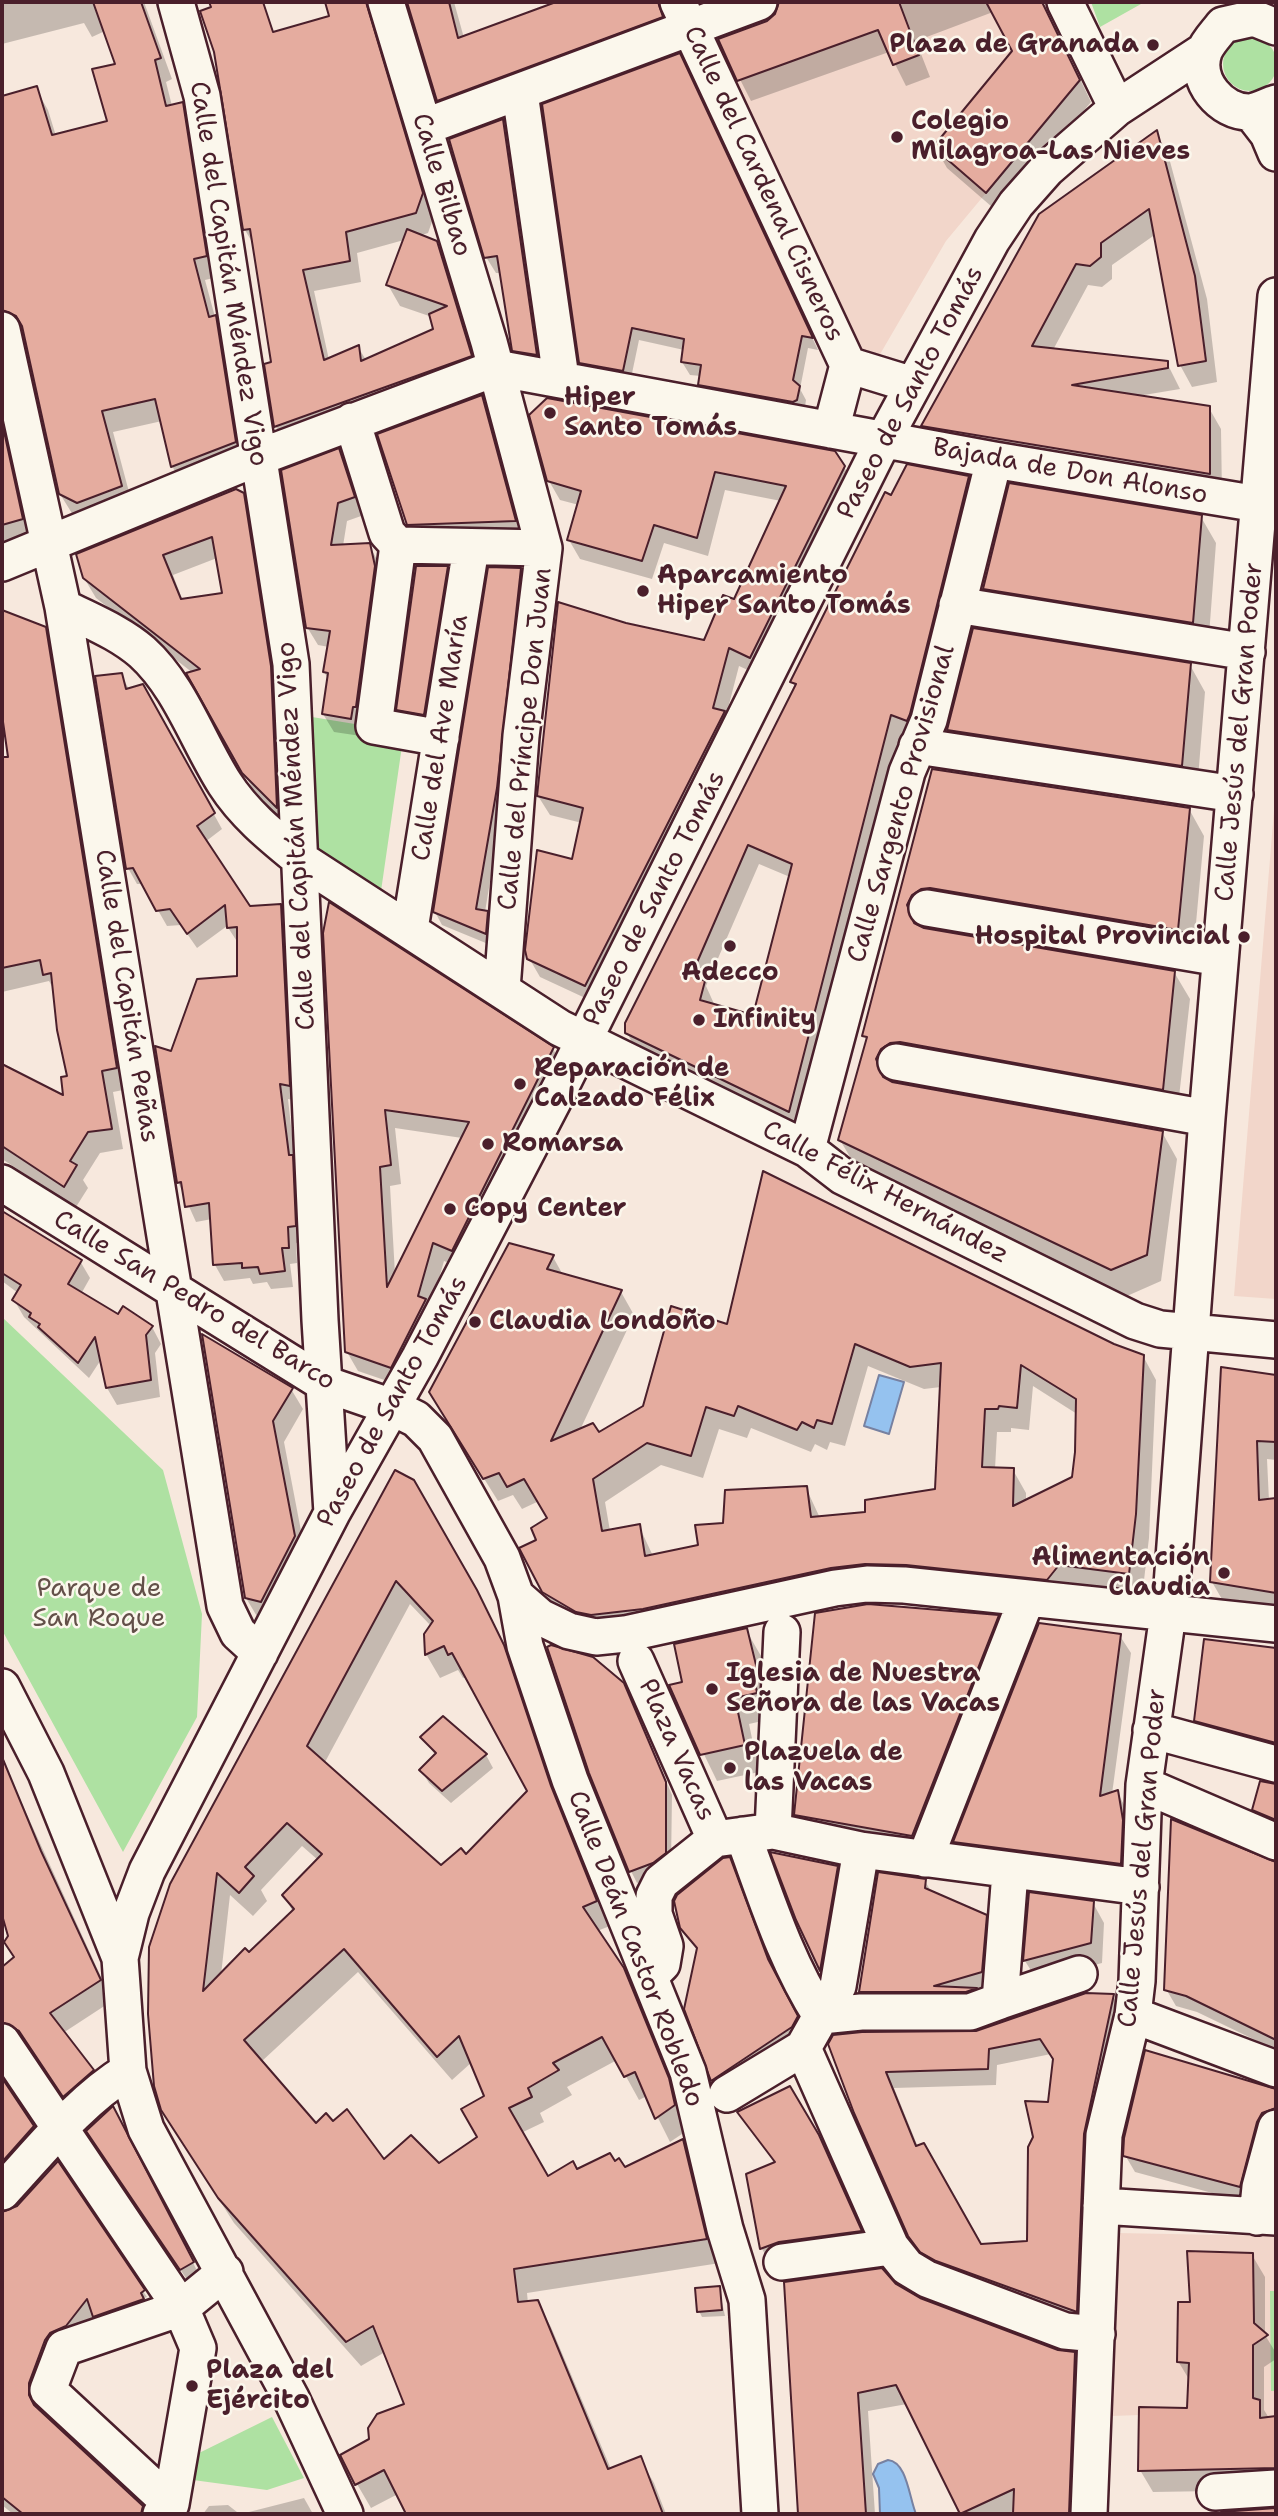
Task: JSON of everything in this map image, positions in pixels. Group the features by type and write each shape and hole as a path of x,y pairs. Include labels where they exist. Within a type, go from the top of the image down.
{"street":[{"name":"Calle del Capitán Méndez Vigo","path":"176,2 202,96 291,664 332,1513"},
{"name":"Calle Bilbao","path":"386,2 496,368"},
{"path":"424,127 520,93 684,15 759,2"},
{"path":"1065,2 1118,108"},
{"name":"Calle del Cardenal Cisneros","path":"684,15 848,365 831,430"},
{"path":"1269,15 1223,25 1204,51 1202,72 1211,92 1228,107 1263,107 1268,134 1276,153"},
{"name":"Paseo de Santo Tomás","path":"219,2262 146,2129 128,2071 120,1958 131,1913 147,1871 332,1513 392,1407 584,1041 884,439 992,240 1016,204 1047,169 1118,108 1204,51"},
{"name":"Paseo de Santo Tomás","path":"1118,108 1162,96 1211,92"},
{"path":"520,93 561,378"},
{"name":"Calle Jesús del Gran Poder","path":"1089,2514 1104,2135 1133,2015 1144,1785 1169,1612 1220,958 1258,504 1275,338 1276,296"},
{"name":"Calle del Capitán Peñas","path":"2,330 63,607 225,1606 238,1633 260,1653"},
{"name":"Calle del Cardenal Cisneros","path":"848,365 912,386"},
{"name":"Bajada de Don Alonso","path":"2,564 257,458 496,368 994,460 1258,504"},
{"name":"Calle del Príncipe Don Juan","path":"496,368 544,548 545,564 521,736 502,989"},
{"path":"352,421 387,533 398,545 544,548"},
{"name":"Calle Sargento Provisional","path":"807,1149 907,772 929,720 994,460"},
{"path":"398,545 374,726 441,738"},
{"name":"Calle del Ave María","path":"410,929 471,548"},
{"path":"957,605 1247,652"},
{"name":"Calle Félix Hernández","path":"63,607 120,635 144,654 164,678 226,785 247,813 301,860 584,1041 807,1149 842,1176 1135,1321 1160,1329 1276,1340"},
{"path":"917,746 1235,794"},
{"path":"927,908 1220,958"},
{"path":"896,1062 1207,1118"},
{"name":"Calle San Pedro del Barco","path":"2,1183 325,1384 392,1407 416,1419 435,1438 502,1558 516,1596"},
{"path":"516,1596 540,1617 569,1631 596,1637 625,1634 775,1600 867,1584 904,1585 1276,1624"},
{"name":"Calle Deán Castor Robledo","path":"516,1596 525,1646 570,1780 688,2072 725,2229 747,2300 761,2514"},
{"path":"925,1859 1027,1598"},
{"path":"782,1632 744,1835 794,1971 830,2001 861,2012 970,2012 1079,1974"},
{"name":"Plaza Vacas","path":"636,1661 744,1835 661,1882 654,1896 654,1914 665,1946 662,1964 650,1976"},
{"path":"2,1688 46,1773 120,1958"},
{"path":"1151,1730 1276,1764"},
{"path":"1144,1785 1276,1842"},
{"path":"744,1835 1010,1872 1141,1887"},
{"path":"727,2094 803,2048 830,2001 861,1850"},
{"path":"1000,2001 1010,1872"},
{"path":"1133,2015 1276,2069"},
{"path":"2,2042 181,2308 198,2348 166,2509"},
{"path":"803,2048 891,2247 907,2267 927,2279 1065,2331 1097,2334"},
{"path":"2,2192 61,2129 112,2081 128,2071"},
{"path":"1101,2206 1267,2217 1260,2187 1276,2128"},
{"path":"782,2262 891,2247"},
{"path":"166,2509 48,2390 64,2348 181,2308 219,2262 291,2398 339,2502"},
{"path":"1215,2492 1276,2488"}],"shaded area":[{"name":"Colegio Milagroa-Las Nieves","path":"805,2 1042,2 1080,80 946,241 879,356 864,352 713,36"},
{"path":"1276,786 1276,1299 1234,1296"},
{"path":"1117,2233 1276,2236 1276,2469 1138,2471 1139,2415 1112,2416"}],"green space":[{"path":"1091,2 1140,2 1141,4 1100,27"},
{"path":"1250,37 1269,45 1277,64 1269,83 1250,91 1231,83 1223,64 1231,45"},
{"path":"312,717 404,732 381,891 317,850"},
{"name":"Parque de San Roque","path":"2,1317 163,1470 202,1614 197,1717 123,1852 2,1630"},
{"path":"1270,2291 1276,2291 1276,2391 1271,2391"},
{"path":"272,2417 304,2478 267,2490 193,2480 197,2454"}],"water":[{"path":"879,1375 904,1382 889,1434 864,1426"},
{"path":"888,2460 894,2462 903,2473 916,2514 880,2514 879,2488 873,2474 878,2464"}],"building":[{"path":"93,2 141,2 161,58 155,60 166,106 183,102 207,256 194,259 209,317 216,315 236,442 171,467 155,399 102,411 122,486 77,503 59,494 22,326 16,316 2,310 2,96 37,86 52,135 107,121 92,69 115,64"},
{"path":"209,2 263,2 273,32 329,16 325,2 366,2 423,193 416,213 346,232 350,261 303,270 324,360 359,345 361,361 433,329 429,314 447,306 386,285 407,229 437,241 472,356 274,427 264,364 271,362 250,229 243,230 214,52 200,11 211,7"},
{"path":"407,2 449,2 458,38 556,2 658,2 663,17 437,101"},
{"path":"779,2 899,2 919,55 893,65 878,30 737,81 718,39 767,21 775,14"},
{"path":"986,2 1042,2 1080,80 986,193 933,147 1012,51"},
{"path":"680,53 813,338 802,336 793,380 800,386 797,400 793,402 698,385 701,365 681,362 684,339 632,328 623,371 579,363 542,104"},
{"path":"503,119 537,355 512,351 497,256 484,258 449,139"},
{"path":"1157,130 1195,276 1206,361 1178,366 1149,209 1101,243 1101,257 1090,266 1076,264 1032,346 1168,361 1168,368 1072,385 1210,406 1210,474 921,426 1039,214"},
{"path":"482,395 516,521 407,525 377,434"},
{"path":"547,398 835,451 845,466 750,658 729,648 713,708 725,711 585,986 527,959 525,950 537,850 572,859 583,808 537,796 558,602 626,623 704,640 723,595 734,599 786,486 715,472 697,538 654,525 642,561 567,540 581,491 547,481 529,415"},
{"path":"2,422 23,519 2,525"},
{"path":"339,448 355,497 338,503 331,545 370,543 375,566 356,707 353,707 351,719 322,714 328,673 323,672 330,631 306,628 281,470"},
{"path":"907,464 969,476 910,714 907,721 891,715 789,1112 625,1033 625,1023 796,684 790,682 885,492 891,495","holes":["748,845 792,864 753,1015 700,1000 705,981 692,974"]},
{"path":"1009,483 1202,515 1193,623 983,589"},
{"path":"236,489 244,493 271,666 277,808 242,773 186,673 200,669 83,578 76,554","holes":["212,537 222,593 181,599 163,555"]},
{"path":"416,566 448,566 424,715 396,710"},
{"path":"488,567 521,568 497,788 476,909 488,911 486,934 433,912"},
{"path":"2,610 46,627 117,1068 102,1071 112,1129 88,1132 70,1161 77,1165 64,1187 2,1146 2,1064 63,1095 61,1077 67,1076 57,1030 51,973 43,975 40,960 2,968 2,757 8,757 2,715"},
{"path":"973,628 1191,663 1182,766 947,730"},
{"path":"122,673 126,689 143,684 215,813 197,826 250,906 281,904 290,1086 280,1084 289,1155 293,1155 296,1226 288,1227 289,1248 282,1248 285,1271 260,1274 258,1267 242,1268 242,1263 213,1265 209,1203 185,1207 181,1182 177,1183 155,1046 171,1051 197,979 237,976 237,927 227,928 225,905 187,934 170,909 156,911 133,868 126,869 95,676"},
{"path":"932,769 1190,808 1178,930 930,888 921,889 912,895 907,905 914,923 924,928 1175,971 1163,1090 900,1042 890,1043 881,1049 876,1059 883,1077 892,1082 1163,1131 1147,1255 1111,1270 838,1140 867,1037 862,1036"},
{"path":"329,902 554,1047 452,1251 433,1243 418,1296 426,1299 391,1368 345,1352 323,933","holes":["385,1110 469,1122 387,1287 380,1167 391,1165"]},
{"path":"763,1171 1114,1344 1144,1355 1136,1514 1129,1574 1059,1565 1047,1580 906,1565 865,1564 831,1568 643,1609 591,1615 576,1612 542,1592 519,1548 536,1540 531,1528 547,1518 524,1479 507,1487 499,1473 483,1479 429,1392 509,1243 554,1255 547,1269 622,1290 551,1441 593,1423 599,1432 643,1406 671,1306 727,1324","holes":["855,1344 910,1367 941,1363 935,1489 865,1500 865,1512 811,1517 807,1486 725,1490 723,1523 695,1525 698,1545 645,1556 640,1524 602,1531 593,1479 647,1443 691,1456 706,1407 734,1416 738,1406 797,1430 802,1422 814,1428 817,1420 832,1424","1021,1365 1076,1399 1075,1452 1072,1477 1013,1506 1014,1468 982,1467 985,1409 998,1409 999,1406 1017,1408"]},
{"path":"2,1211 82,1260 68,1284 118,1314 123,1306 153,1326 146,1335 151,1380 106,1388 95,1337 78,1363 38,1327 40,1324 29,1317 31,1313 12,1300 21,1285 2,1273"},
{"path":"202,1334 293,1388 273,1421 295,1536 261,1602 245,1598"},
{"path":"1221,1367 1276,1375 1276,1442 1257,1441 1259,1500 1276,1498 1276,1593 1210,1582"},
{"path":"395,1470 414,1480 477,1590 504,1645 551,1786 597,1901 583,1907 624,1968 669,2078 675,2105 655,2119 635,2072 624,2077 602,2037 553,2063 559,2070 528,2088 532,2097 509,2108 548,2176 573,2161 577,2169 610,2153 615,2161 619,2158 625,2167 683,2139 707,2239 514,2269 518,2302 538,2300 608,2469 641,2456 663,2514 406,2514 384,2470 355,2485 340,2455 369,2439 368,2428 377,2414 404,2404 373,2326 346,2342 218,2198 161,2110 154,2086 148,2014 149,1947 170,1884","holes":["396,1581 433,1621 424,1634 425,1655 444,1646 448,1655 452,1653 527,1791 466,1854 461,1848 441,1865 307,1746","287,1823 322,1854 282,1895 294,1909 249,1952 245,1948 203,1991 217,1873 239,1893 254,1876 245,1867","344,1949 437,2057 459,2036 484,2096 461,2109 477,2137 439,2163 411,2135 384,2159 347,2109 333,2121 326,2113 316,2123 244,2040"]},
{"path":"868,1604 999,1615 912,1836 794,1815 815,1613"},
{"path":"1039,1623 1121,1634 1100,1796 1118,1790 1123,1820 1121,1864 953,1842"},
{"name":"Iglesia de Nuestra Señora de las Vacas","path":"747,1628 757,1669 753,1670 757,1693 735,1698 745,1745 700,1755 669,1685 682,1682 674,1644"},
{"path":"1204,1639 1276,1648 1276,1743 1194,1721"},
{"path":"551,1645 593,1657 624,1683 666,1782 666,1853 653,1863 629,1872 589,1773 547,1647"},
{"path":"443,1716 487,1754 442,1791 419,1770 436,1753 420,1737"},
{"path":"2,1757 41,1851 101,1980 50,2013 94,2070 63,2097 19,2031 2,2022 2,1967 14,1957 4,1942 8,1936 2,1915"},
{"path":"1260,1781 1276,1784 1276,1820 1252,1810"},
{"path":"1171,1819 1276,1862 1276,2040 1186,1996 1164,1990"},
{"path":"770,1852 838,1866 820,1971 796,1920"},
{"path":"730,1857 768,1959 798,2016 792,2027 711,2081 684,2009 697,1948 680,1928 674,1901 677,1895 723,1858"},
{"path":"878,1872 926,1879 925,1888 987,1915 982,1972 934,1986 977,1988 966,1992 859,1992"},
{"path":"1029,1892 1094,1901 1091,1943 1023,1961"},
{"path":"1086,1993 1114,1994 1084,2134 1077,2312 936,2261 920,2252 908,2236 854,2113 828,2044 833,2035 862,2032 976,2031","holes":["1040,2039 1053,2059 1048,2102 1025,2101 1033,2137 1028,2147 1027,2241 981,2244 924,2143 916,2146 886,2072 988,2069 989,2049"]},
{"path":"1145,2050 1276,2089 1276,2108 1262,2113 1257,2122 1240,2187 1123,2156 1124,2138"},
{"path":"2,2078 34,2126 2,2162"},
{"path":"790,2086 819,2135 862,2231 779,2242 760,2249 746,2174 775,2162 737,2112"},
{"path":"113,2106 194,2262 180,2270 86,2131"},
{"path":"58,2161 145,2290 141,2293 144,2299 93,2317 87,2299 66,2326 50,2333 45,2340 29,2383 29,2395 34,2405 143,2506 141,2514 23,2514 2,2497 2,2212 17,2206"},
{"path":"1187,2251 1253,2253 1254,2323 1268,2335 1253,2345 1253,2398 1260,2400 1260,2418 1276,2416 1276,2468 1138,2471 1139,2407 1187,2408 1189,2363 1177,2362 1178,2302 1190,2302"},
{"path":"882,2268 896,2284 920,2298 1058,2350 1075,2352 1069,2514 1013,2514 1014,2489 960,2514 896,2385 858,2393 866,2514 798,2514 784,2282"},
{"path":"720,2286 722,2310 697,2312 695,2288"},
{"path":"1276,2508 1276,2514 1221,2514 1221,2512"}],"place":[{"name":"Plaza de Granada","path":"1153,45"},
{"name":"Colegio Milagroa-Las Nieves","path":"897,137"},
{"name":"Hiper Santo Tomás","path":"550,413"},
{"name":"Aparcamiento Hiper Santo Tomás","path":"643,591"},
{"name":"Hospital Provincial","path":"1244,937"},
{"name":"Adecco","path":"730,946"},
{"name":"Infinity","path":"699,1020"},
{"name":"Reparación de Calzado Félix","path":"520,1084"},
{"name":"Romarsa","path":"488,1144"},
{"name":"Copy Center","path":"450,1209"},
{"name":"Claudia Londoño","path":"475,1322"},
{"name":"Alimentación Claudia","path":"1224,1573"},
{"name":"Iglesia de Nuestra Señora de las Vacas","path":"712,1689"},
{"name":"Plazuela de las Vacas","path":"730,1768"},
{"name":"Plaza del Ejército","path":"192,2386"}]}
